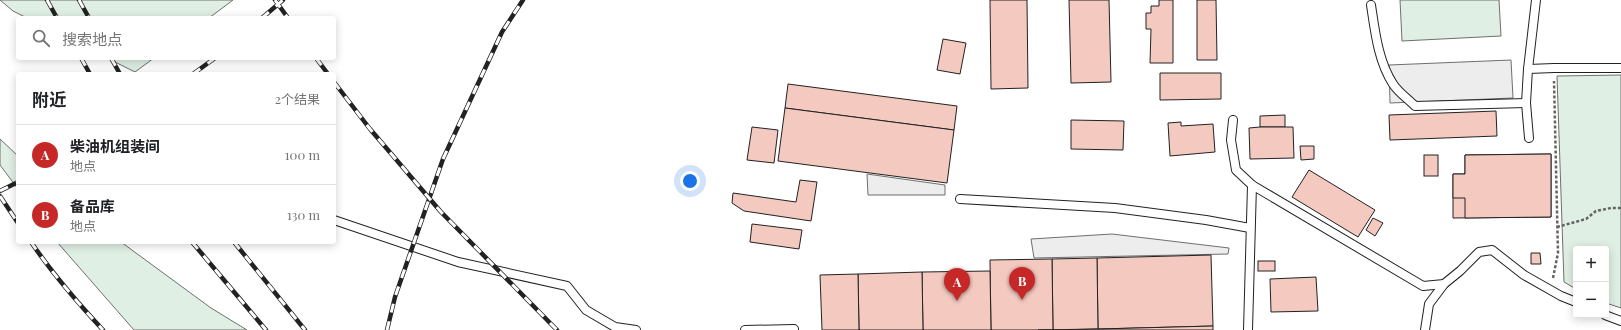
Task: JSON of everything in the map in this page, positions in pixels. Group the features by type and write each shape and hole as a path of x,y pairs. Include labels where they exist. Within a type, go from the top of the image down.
{"lane":[{"path":"1529,138 1526,103 1528,69 1536,0"},
{"path":"1371,4 1375,34 1383,62 1393,85 1415,106 1526,103"},
{"path":"1528,69 1621,68"},
{"path":"1233,120 1231,140 1236,170 1252,185 1423,286 1444,284"},
{"path":"1248,330 1252,185"},
{"path":"960,200 1115,208 1206,220 1250,228"},
{"path":"336,221 458,262 567,286 586,310 615,327 636,330"},
{"path":"1425,330 1429,304 1444,284 1460,271 1479,252 1492,250 1524,275 1573,301"},
{"path":"1609,316 1621,321"},
{"path":"745,330 794,329"}],"path":[{"path":"1551,290 1558,253 1554,68"},
{"path":"1557,227 1586,219 1596,211 1621,208"}],"green space":[{"path":"0,0 233,0 212,16 23,16 13,11"},
{"path":"1400,0 1499,0 1501,36 1402,41"},
{"path":"111,60 151,60 135,72"},
{"path":"1621,75 1621,308 1609,304 1609,246 1573,246 1573,287 1564,282 1557,76"},
{"path":"0,139 16,154 16,186 0,165"},
{"path":"59,244 124,244 211,308 247,330 134,330"}],"shaded area":[{"path":"1511,60 1513,98 1390,103 1389,65"},
{"path":"867,174 945,185 945,195 868,195"},
{"path":"1112,234 1229,248 1228,254 1034,258 1031,239"}],"building":[{"path":"990,0 1027,0 1028,88 991,89"},
{"path":"1069,0 1109,0 1111,82 1071,83"},
{"path":"1159,0 1173,0 1173,63 1150,63 1151,29 1146,29 1146,13 1151,13 1151,6 1159,6"},
{"path":"1197,0 1216,0 1217,60 1197,60"},
{"path":"943,39 966,43 960,74 937,70"},
{"path":"1160,73 1221,73 1221,99 1160,100"},
{"path":"788,84 957,106 954,130 785,108"},
{"path":"785,108 954,130 947,183 778,161"},
{"path":"1496,111 1497,136 1390,140 1389,115"},
{"path":"1285,115 1285,127 1260,127 1260,116"},
{"path":"1071,120 1124,121 1123,150 1071,149"},
{"path":"1181,122 1181,126 1213,124 1215,152 1170,156 1168,123"},
{"path":"752,127 778,130 774,163 747,160"},
{"path":"1293,127 1294,158 1250,159 1249,128"},
{"path":"1300,146 1314,146 1314,159 1301,160"},
{"path":"1551,154 1551,217 1453,218 1453,174 1465,174 1465,155"},
{"path":"1551,154 1551,217 1465,218 1465,198 1453,198 1453,174 1465,174 1465,155"},
{"path":"1424,155 1438,155 1438,176 1424,176"},
{"path":"1309,170 1375,210 1358,237 1292,197"},
{"path":"800,180 817,182 811,221 744,211 732,203 733,193 796,202"},
{"path":"1373,218 1383,223 1375,236 1366,230"},
{"path":"752,224 802,230 799,249 750,242"},
{"path":"1531,253 1540,253 1541,264 1531,264"},
{"path":"1211,255 1213,326 1098,329 1097,258"},
{"path":"1097,258 1098,329 1053,330 1052,259"},
{"path":"1052,259 1053,330 991,330 990,260"},
{"path":"1258,261 1275,261 1275,271 1258,271"},
{"path":"990,271 991,330 923,330 922,272"},
{"path":"922,272 923,330 859,330 858,274"},
{"path":"858,274 859,330 822,330 820,275"},
{"path":"1316,277 1318,311 1271,312 1270,279"},
{"path":"1213,326 1213,330 1038,330 1098,329"}],"railway":[{"path":"47,0 56,16"},
{"path":"79,0 88,16"},
{"path":"275,0 287,16"},
{"path":"264,16 283,0"},
{"path":"387,330 395,297 443,159 502,32 523,0"},
{"path":"82,60 89,72"},
{"path":"112,60 119,72"},
{"path":"196,72 212,60"},
{"path":"318,60 326,72"},
{"path":"336,85 370,129 441,212 557,330"},
{"path":"0,191 16,183"},
{"path":"0,196 16,220"},
{"path":"32,244 65,287 103,330"},
{"path":"194,244 266,330"},
{"path":"236,244 305,330"}],"place":[{"name":"备品库","path":"1022,300"},
{"name":"柴油机组装间","path":"957,301"}]}
